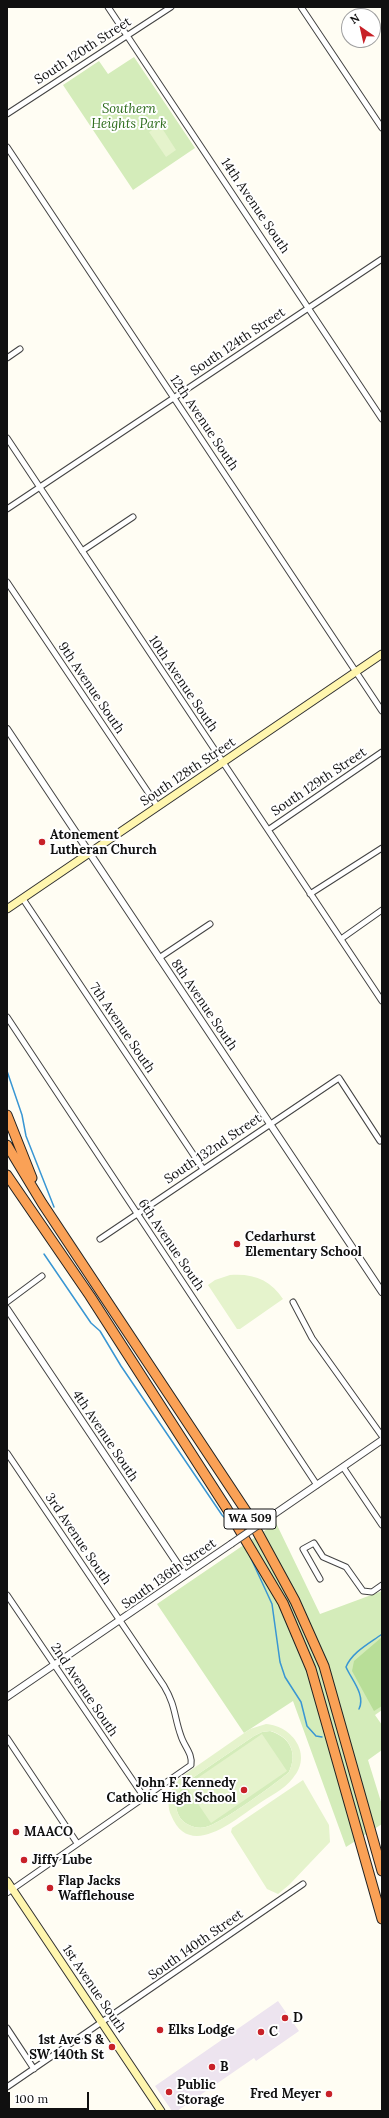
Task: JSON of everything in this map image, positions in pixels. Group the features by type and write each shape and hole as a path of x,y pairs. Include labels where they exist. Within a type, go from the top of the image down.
{"highway":[{"path":"7,1115 42,1203"},
{"name":"WA 509","path":"7,1145 42,1203 246,1511 295,1601 324,1666 382,1871"},
{"name":"WA 509","path":"7,1167 33,1215 94,1303 223,1502 283,1603 311,1668 382,1919"},
{"path":"7,1175 33,1215"}],"main road":[{"name":"South 128th Street","path":"7,909 382,654"},
{"name":"1st Avenue South","path":"7,1881 10,1891 161,2111"}],"street":[{"name":"14th Avenue South","path":"108,7 382,419"},
{"name":"South 120th Street","path":"7,114 171,7"},
{"path":"301,7 382,128"},
{"name":"12th Avenue South","path":"7,147 382,711"},
{"name":"South 124th Street","path":"7,509 382,259"},
{"path":"7,358 20,349"},
{"name":"10th Avenue South","path":"7,438 382,1001"},
{"path":"82,550 133,517"},
{"name":"9th Avenue South","path":"7,582 158,807"},
{"name":"8th Avenue South","path":"7,729 382,1292"},
{"name":"South 129th Street","path":"268,830 382,752"},
{"path":"310,894 382,848"},
{"name":"7th Avenue South","path":"23,898 203,1169"},
{"path":"341,939 382,910"},
{"path":"159,958 210,924"},
{"name":"6th Avenue South","path":"7,1017 317,1485"},
{"name":"South 132nd Street","path":"100,1239 339,1078 380,1140"},
{"path":"7,1302 42,1276"},
{"path":"293,1302 312,1338 382,1436"},
{"name":"4th Avenue South","path":"7,1309 185,1575"},
{"name":"South 136th Street","path":"7,1697 382,1440"},
{"name":"3rd Avenue South","path":"7,1453 171,1699 181,1737 192,1760 191,1765 144,1797"},
{"path":"343,1466 380,1517 382,1525"},
{"path":"320,1580 303,1549 314,1543 323,1557 346,1567 363,1591 372,1592 382,1585"},
{"name":"2nd Avenue South","path":"7,1595 144,1797"},
{"path":"7,1738 78,1843"},
{"path":"10,1891 144,1797"},
{"name":"South 140th Street","path":"7,2087 303,1884"},
{"path":"7,2028 34,2069"}],"shaded area":[{"name":"Public Storage","path":"278,2001 299,2031 256,2061 254,2058 177,2111 172,2111 155,2086"}],"green space":[{"name":"Southern Heights Park","path":"134,57 195,148 133,190 63,85 99,61 108,74"},
{"path":"160,125 176,150 166,157 149,132"},
{"path":"230,1275 246,1275 261,1279 273,1287 283,1299 240,1329 237,1329 208,1285 215,1280"},
{"path":"276,1523 320,1614 382,1591 382,1710 375,1715 382,1725 382,1750 368,1760 382,1805 382,1824 346,1847 293,1701 244,1733 157,1604"},
{"path":"382,1637 382,1706 374,1711 352,1671 354,1661"},
{"path":"266,1724 276,1726 292,1736 300,1751 301,1760 299,1769 293,1778 281,1790 236,1820 212,1833 200,1836 189,1835 179,1828 169,1810 170,1794 174,1785 181,1777 250,1729","holes":["271,1731 278,1734 287,1742 292,1752 292,1765 289,1772 273,1785 223,1819 213,1824 201,1828 188,1825 181,1819 177,1811 176,1799 180,1789 185,1783 254,1736 262,1732"]},
{"path":"270,1731 283,1737 290,1747 293,1758 289,1772 273,1785 223,1819 213,1824 201,1828 188,1825 184,1822 177,1811 176,1799 180,1789 185,1783 254,1736 262,1732"},
{"path":"262,1734 287,1771 211,1823 186,1786"},
{"path":"303,1780 329,1825 330,1842 289,1885 278,1894 267,1889 231,1832 232,1828"}],"waterway":[{"path":"7,1071 22,1115 26,1136 54,1207"},
{"path":"44,1254 91,1323 100,1331 121,1366 222,1515 232,1525"},
{"path":"249,1554 272,1604 280,1662 285,1677 301,1702 307,1726 316,1736 322,1737"},
{"path":"359,1709 361,1698 346,1667 357,1652 382,1634"}],"place":[{"name":"Atonement Lutheran Church","path":"42,842"},
{"name":"Cedarhurst Elementary School","path":"237,1244"},
{"name":"John F. Kennedy Catholic High School","path":"244,1790"},
{"name":"MAACO","path":"16,1832"},
{"name":"Jiffy Lube","path":"24,1860"},
{"name":"Flap Jacks Wafflehouse","path":"50,1888"},
{"name":"D","path":"285,2018"},
{"name":"Elks Lodge","path":"160,2030"},
{"name":"C","path":"261,2032"},
{"name":"1st Ave S & SW 140th St","path":"112,2047"},
{"name":"B","path":"212,2067"},
{"name":"Public Storage","path":"169,2092"},
{"name":"Fred Meyer","path":"329,2094"}]}
